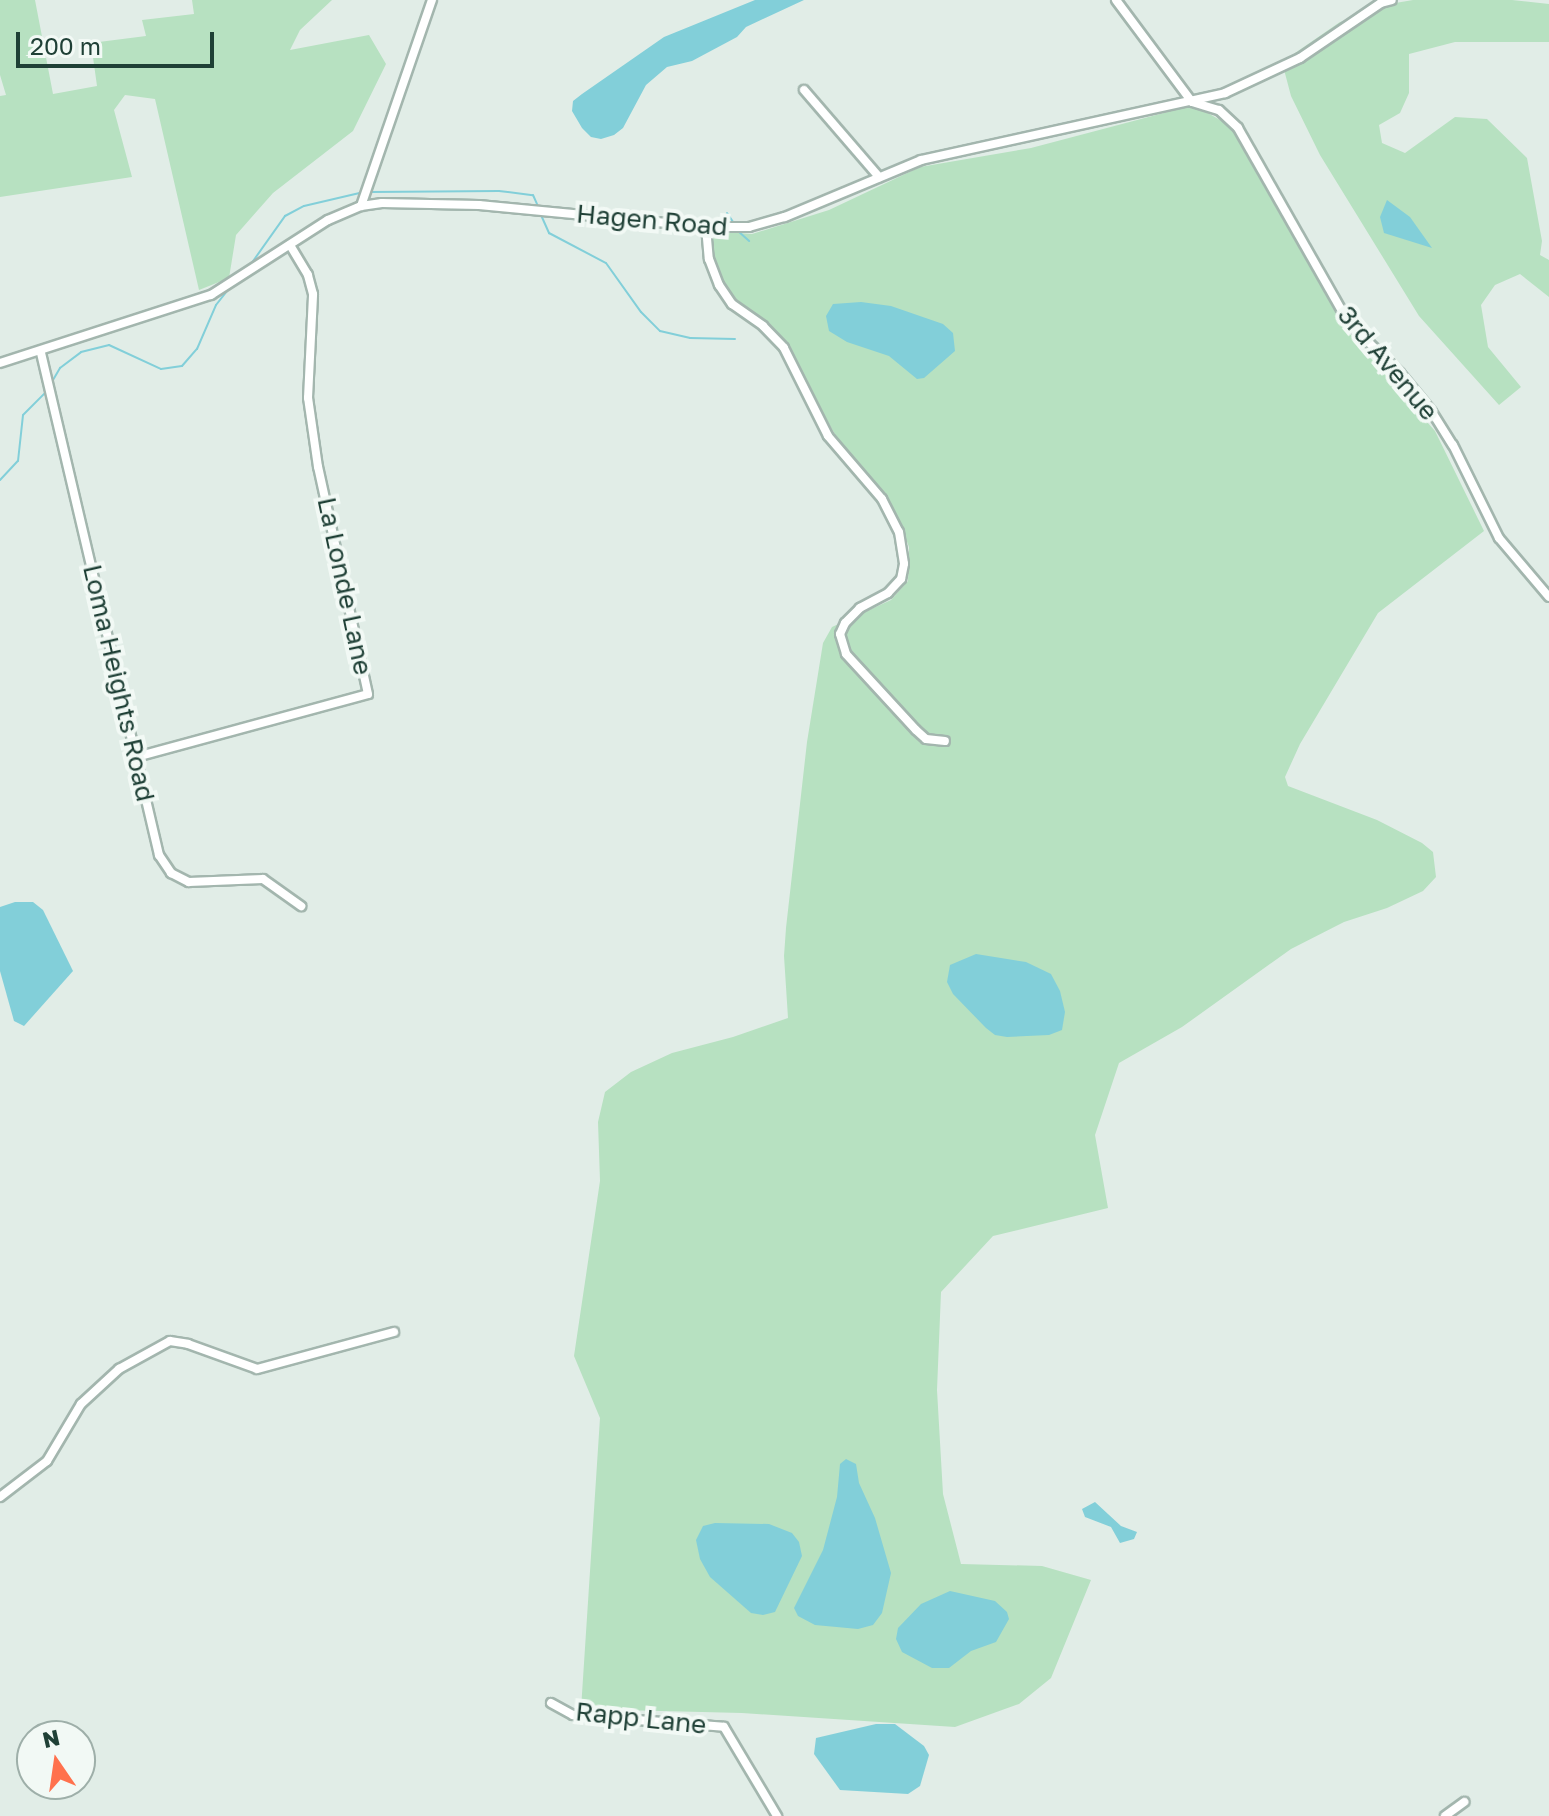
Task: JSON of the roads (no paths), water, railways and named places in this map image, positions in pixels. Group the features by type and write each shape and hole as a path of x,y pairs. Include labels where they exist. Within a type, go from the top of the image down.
{"street":[{"path":"361,206 432,0"},
{"path":"1116,0 1192,102"},
{"name":"Hagen Road","path":"0,363 41,353 211,295 328,220 361,206 382,203 479,205 706,227 744,227 785,217 879,177 950,152 1225,93 1300,58 1381,3 1392,0"},
{"path":"804,90 879,177"},
{"name":"3rd Avenue","path":"1192,102 1219,110 1238,128 1348,322 1400,373 1432,412 1453,445 1499,538 1549,597"},
{"path":"706,227 709,259 723,292 784,348 828,436 882,499 899,532 904,564 901,579 888,593 849,618 840,634 846,654 926,739 945,741"},
{"name":"La Londe Lane","path":"136,757 368,694 318,467 308,398 313,294 308,275 290,245"},
{"name":"Loma Heights Road","path":"41,353 159,855 171,873 189,882 263,879 301,906"},
{"path":"0,1497 47,1461 81,1404 119,1369 170,1341 188,1344 257,1369 394,1332"},
{"name":"Rapp Lane","path":"551,1703 573,1715 724,1727 777,1816"},
{"path":"1445,1816 1464,1802"}],"water":[{"path":"755,0 804,0 746,27 737,37 692,61 667,67 646,85 623,128 614,135 601,139 591,137 582,128 572,111 573,101 582,94 664,37"},
{"path":"1387,200 1410,217 1432,248 1384,233 1380,217"},
{"path":"861,302 891,306 943,324 953,333 955,351 924,378 917,379 889,356 847,342 829,331 826,316 833,304"},
{"path":"15,902 33,902 43,910 73,971 24,1026 14,1021 0,971 0,907"},
{"path":"976,954 1026,962 1051,974 1060,991 1065,1012 1062,1030 1049,1035 1007,1037 995,1035 986,1028 953,994 947,982 950,965"},
{"path":"846,1459 856,1464 859,1483 875,1518 891,1573 882,1613 873,1625 858,1629 815,1625 798,1616 794,1608 823,1550 837,1497 840,1464"},
{"path":"1095,1502 1121,1526 1137,1532 1134,1539 1120,1543 1111,1527 1085,1517 1082,1509"},
{"path":"715,1523 769,1524 792,1533 799,1542 802,1556 775,1612 763,1615 751,1613 710,1577 700,1559 696,1540 703,1526"},
{"path":"950,1591 995,1601 1007,1612 1009,1619 996,1642 971,1651 949,1668 932,1668 902,1652 896,1639 898,1628 921,1604"},
{"path":"876,1724 895,1724 924,1746 929,1755 920,1786 908,1794 840,1790 814,1754 816,1738"}],"waterway":[{"path":"371,192 499,191 533,195 537,204"},
{"path":"251,264 285,216 304,206 360,193"},
{"path":"727,213 735,225"},
{"path":"541,215 549,233 606,263 641,312 660,331 690,338 735,339"},
{"path":"738,231 749,241"},
{"path":"53,380 60,368 81,352 109,345 161,369 182,366 197,349 216,305 227,291"},
{"path":"0,480 18,461 23,415 46,392"}]}
